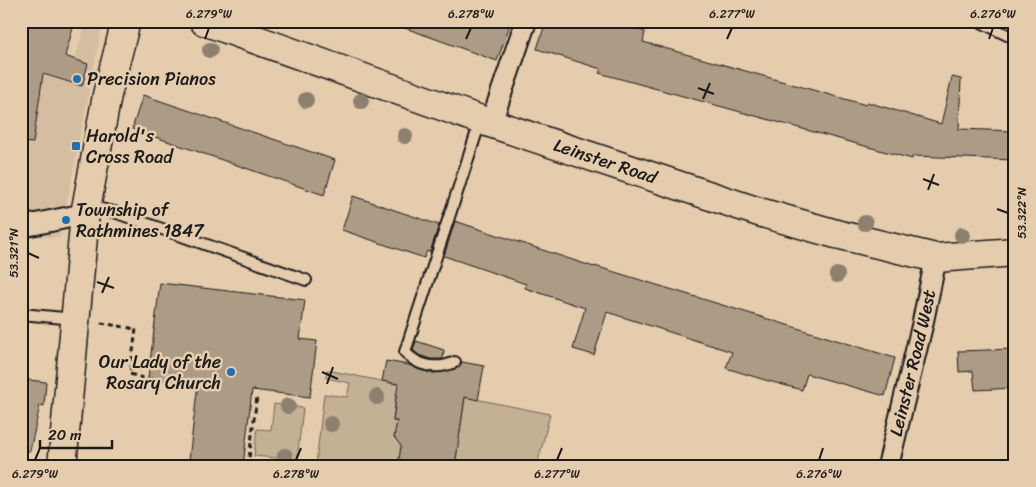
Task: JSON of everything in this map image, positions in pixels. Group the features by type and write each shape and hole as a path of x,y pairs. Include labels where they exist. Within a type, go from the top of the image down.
{"street":[{"path":"62,466 86,210 107,95 126,21"},
{"name":"Leinster Road","path":"204,21 486,121 759,212 836,234 936,258 1015,252"},
{"path":"486,121 526,21"},
{"path":"21,227 86,210"},
{"name":"Leinster Road West","path":"888,466 922,326 936,258"}],"lane":[{"path":"980,21 1007,35 1015,34"},
{"path":"456,362 442,368 413,361 405,352 486,121"},
{"path":"86,210 114,212 306,280"},
{"path":"21,314 76,319"}],"path":[{"path":"76,319 136,329 130,374 162,384"},
{"path":"248,466 257,396"}],"shaded area":[{"path":"86,21 103,21 60,238 21,235 21,69 68,83"},
{"path":"327,370 411,387 396,394 393,421 405,422 394,437 401,444 415,466 331,466 316,464 324,394 347,397 350,383 326,378"},
{"path":"465,397 550,414 537,466 455,466"},
{"path":"274,404 303,408 297,460 254,456 257,429 271,430"}],"building":[{"path":"21,21 75,21 65,56 88,64 82,86 43,74 33,143 21,142"},
{"path":"395,21 500,21 510,25 497,61 394,24"},
{"path":"546,21 611,21 645,32 643,42 866,105 867,102 941,124 952,77 961,79 959,129 1015,131 1015,160 913,156 912,159 599,73 601,69 537,49"},
{"path":"143,95 335,160 324,195 132,129"},
{"path":"353,196 439,225 430,252 427,251 424,258 342,230"},
{"path":"455,221 594,267 895,358 885,396 807,374 802,390 765,380 726,368 732,352 607,312 594,355 573,349 585,308 525,288 526,284 444,256"},
{"name":"Our Lady of the Rosary Church","path":"160,283 305,300 300,339 317,341 310,397 252,390 243,466 197,466 197,462 189,460 198,383 148,378"},
{"path":"416,341 444,350 443,359 430,359 419,355 413,350"},
{"path":"1015,349 1015,388 975,390 973,371 959,372 958,351"},
{"path":"386,361 409,365 434,373 457,368 462,362 484,366 478,400 465,397 455,466 398,466 401,446 394,437 397,421 393,421 398,384 382,381"},
{"path":"21,379 46,382 44,406 40,405 30,451 21,450"}],"place":[{"name":"Precision Pianos","path":"77,79"},
{"name":"Harold's Cross Road","path":"76,146"},
{"name":"Township of Rathmines 1847","path":"66,220"},
{"name":"Our Lady of the Rosary Church","path":"231,372"}]}
